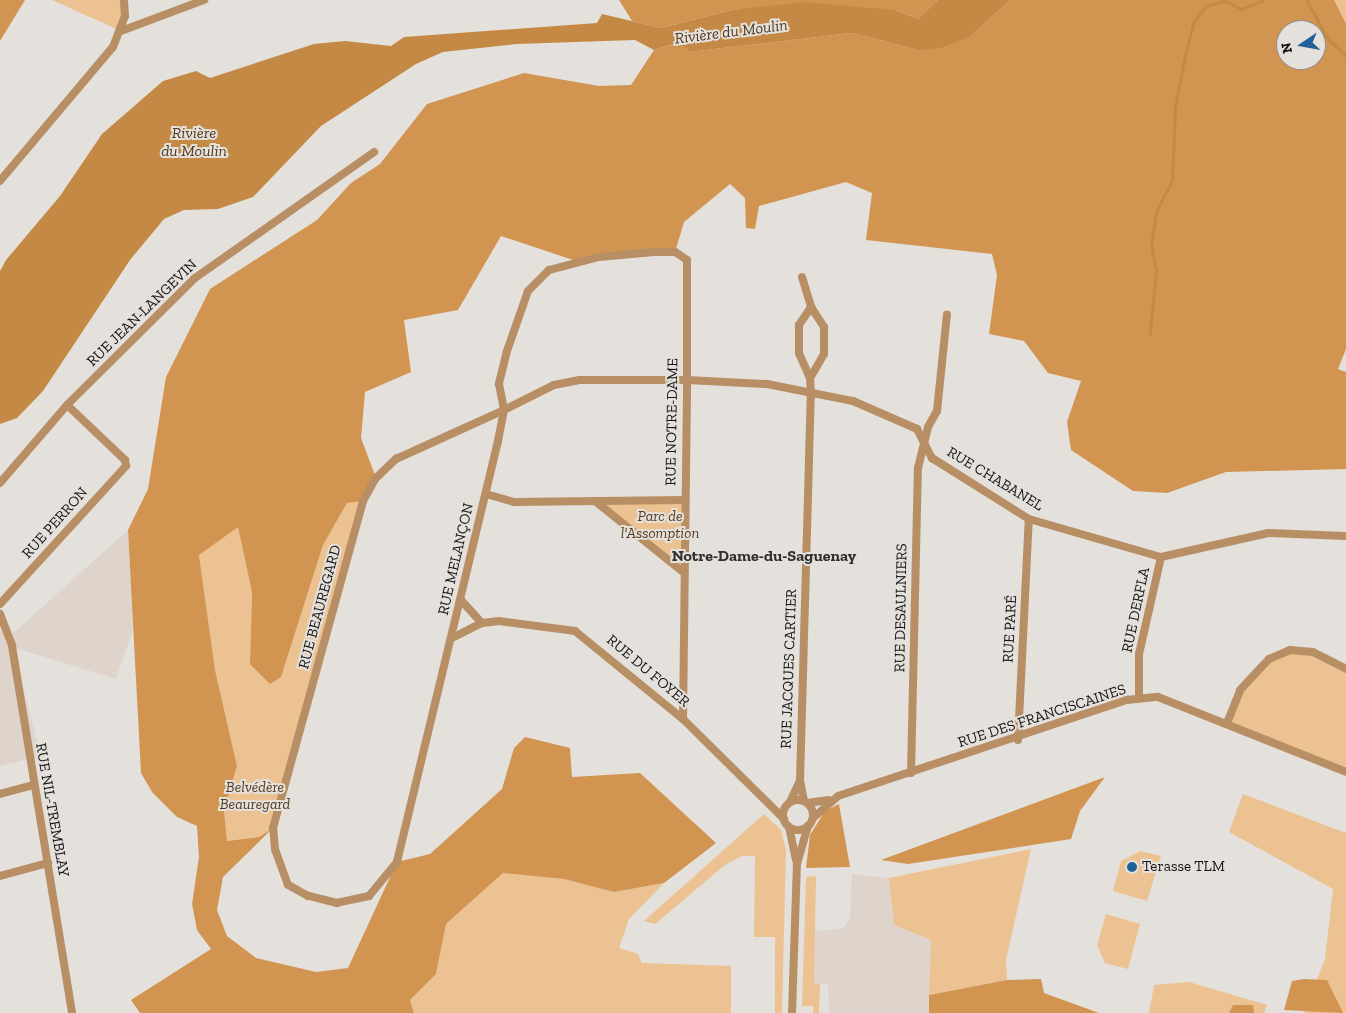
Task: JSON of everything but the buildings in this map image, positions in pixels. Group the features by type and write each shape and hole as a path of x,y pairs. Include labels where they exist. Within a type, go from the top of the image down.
{"street":[{"path":"0,181 113,47 121,31 124,0"},
{"path":"121,31 204,0"},
{"name":"RUE JEAN-LANGEVIN","path":"0,483 67,406 195,278 374,152"},
{"name":"RUE NOTRE-DAME","path":"675,252 687,260 683,719"},
{"name":"RUE MELANÇON","path":"288,885 308,896 337,903 369,896 397,862 461,600 504,410 499,384 507,351 528,291 549,270 599,257 675,252"},
{"path":"802,277 811,307 824,327 824,354 810,378"},
{"name":"RUE JACQUES CARTIER","path":"806,802 800,781 811,396 810,378 799,344 799,325 811,307"},
{"name":"RUE DESAULNIERS","path":"910,773 918,468 924,445 937,411 947,315"},
{"name":"RUE CHABANEL","path":"504,410 554,385 580,380 687,380 768,384 811,396 853,401 899,419 917,429 932,458 1029,519 1161,557 1268,533 1346,536"},
{"name":"RUE PERRON","path":"0,604 126,466 125,460 67,406"},
{"name":"RUE BEAUREGARD","path":"288,885 274,849 273,828 363,501 376,478 396,459 504,410"},
{"path":"486,494 514,502 684,500"},
{"path":"596,501 683,572"},
{"name":"RUE PARÉ","path":"1018,740 1029,519"},
{"name":"RUE DERFLA","path":"1139,698 1139,654 1161,557"},
{"path":"461,600 482,623"},
{"name":"RUE NIL-TREMBLAY","path":"0,614 10,636 72,1013"},
{"name":"RUE DU FOYER","path":"452,638 482,623 566,626 607,653 683,719 766,805 784,819"},
{"path":"1227,723 1240,690 1269,659 1290,650 1312,652 1346,669"},
{"name":"RUE DES FRANCISCAINES","path":"806,802 830,800 1018,740 1139,698 1158,697 1346,772"},
{"name":"RUE JACQUES CARTIER","path":"788,804 800,781"},
{"path":"0,794 33,785"},
{"name":"RUE DES FRANCISCAINES","path":"813,818 830,800"},
{"path":"766,805 806,802 813,818 808,826 797,864"},
{"path":"788,804 784,819 789,827 797,864 792,1013"},
{"path":"789,827 808,826"},
{"path":"0,876 48,863"}],"shaded area":[{"path":"0,0 25,0 0,41"},
{"path":"619,0 938,0 918,19 895,10 763,8 732,10 661,28 632,21"},
{"path":"1010,0 1334,0 1346,24 1346,349 1338,369 1346,372 1346,469 1226,472 1167,493 1133,491 1071,450 1067,422 1081,381 1048,373 1024,341 989,334 997,275 992,254 866,240 872,193 846,182 759,206 755,229 746,228 745,198 730,184 684,222 675,252 579,262 501,236 458,310 404,320 411,372 365,392 361,438 376,478 363,501 347,503 323,545 281,677 270,684 250,664 252,592 238,527 199,555 215,670 237,766 224,810 227,841 259,837 273,828 223,877 217,910 227,936 256,958 316,972 348,968 397,862 430,854 502,789 514,748 525,737 570,748 572,777 640,773 716,843 664,883 614,892 564,879 503,873 446,924 436,974 410,1000 414,1013 140,1013 131,1000 211,949 197,930 192,904 199,857 197,826 177,817 152,792 141,773 128,530 148,489 166,377 210,289 317,220 351,183 380,164 427,104 524,73 599,86 631,85 654,50 681,42 689,52 852,33 918,50 971,36"},
{"path":"128,530 133,630 116,679 12,647 41,756 0,766 0,614 10,636"},
{"path":"1105,777 1080,811 1071,839 908,864 881,860"},
{"path":"839,804 850,867 806,868 810,835 825,811"},
{"path":"852,874 889,878 894,925 931,940 929,1013 829,1013 828,984 814,983 814,931 842,929 850,918"},
{"path":"1041,979 1044,993 1099,1013 929,1013 929,995 1007,980"},
{"path":"1304,979 1327,980 1343,1013 1284,1010 1292,981"},
{"path":"1233,1005 1253,1005 1254,1013 1229,1013"}],"green space":[{"path":"52,0 124,0 121,31"},
{"path":"1334,0 1346,0 1346,24 1343,22"},
{"name":"Parc de l'Assomption","path":"684,500 683,572 595,501"},
{"name":"Belvédère Beauregard","path":"363,501 273,828 259,837 227,841 224,810 237,766 215,670 199,555 238,526 252,592 250,664 281,676 323,545 347,503"},
{"path":"1290,650 1312,652 1346,669 1346,772 1227,723 1252,674"},
{"path":"1243,794 1346,833 1346,1013 1304,1013 1325,959 1333,889 1229,832"},
{"path":"764,814 781,830 786,850 782,1013 775,1013 775,937 754,937 755,856 742,856 725,865 655,924 644,921"},
{"path":"1031,849 1006,960 1007,980 929,995 931,940 894,925 889,878"},
{"path":"1140,851 1161,856 1147,901 1113,891 1121,861"},
{"path":"503,873 564,879 614,892 664,883 629,919 619,948 638,954 642,963 731,966 731,1013 414,1013 410,1000 436,974 446,924"},
{"path":"816,876 814,983 820,984 819,1013 813,1013 813,1006 802,1006 806,877"},
{"path":"1106,914 1140,924 1128,969 1105,963 1097,945"},
{"path":"1189,982 1267,1005 1264,1013 1254,1013 1252,1005 1233,1005 1229,1013 1149,1013 1154,985"}],"water":[{"name":"Rivière du Moulin","path":"938,0 1010,0 971,36 941,48 918,50 852,33 689,52 680,42 654,50 635,40 516,44 443,52 416,64 321,126 253,197 218,209 184,210 164,219 130,260 43,391 17,418 0,424 0,271 6,260 60,196 102,134 163,81 196,71 210,78 314,44 345,41 391,46 404,37 597,23 602,14 661,28 732,10 804,2 895,10 918,19"}],"waterway":[{"path":"1225,1 1242,9 1263,0"},
{"path":"1307,0 1328,39 1346,55"},
{"path":"1150,334 1156,271 1151,245 1156,212 1172,180 1175,107 1184,60 1193,23 1206,6 1225,1"}],"place":[{"name":"Terasse TLM","path":"1132,867"}],"district":[{"name":"Notre-Dame-du-Saguenay","path":"764,556"}]}
